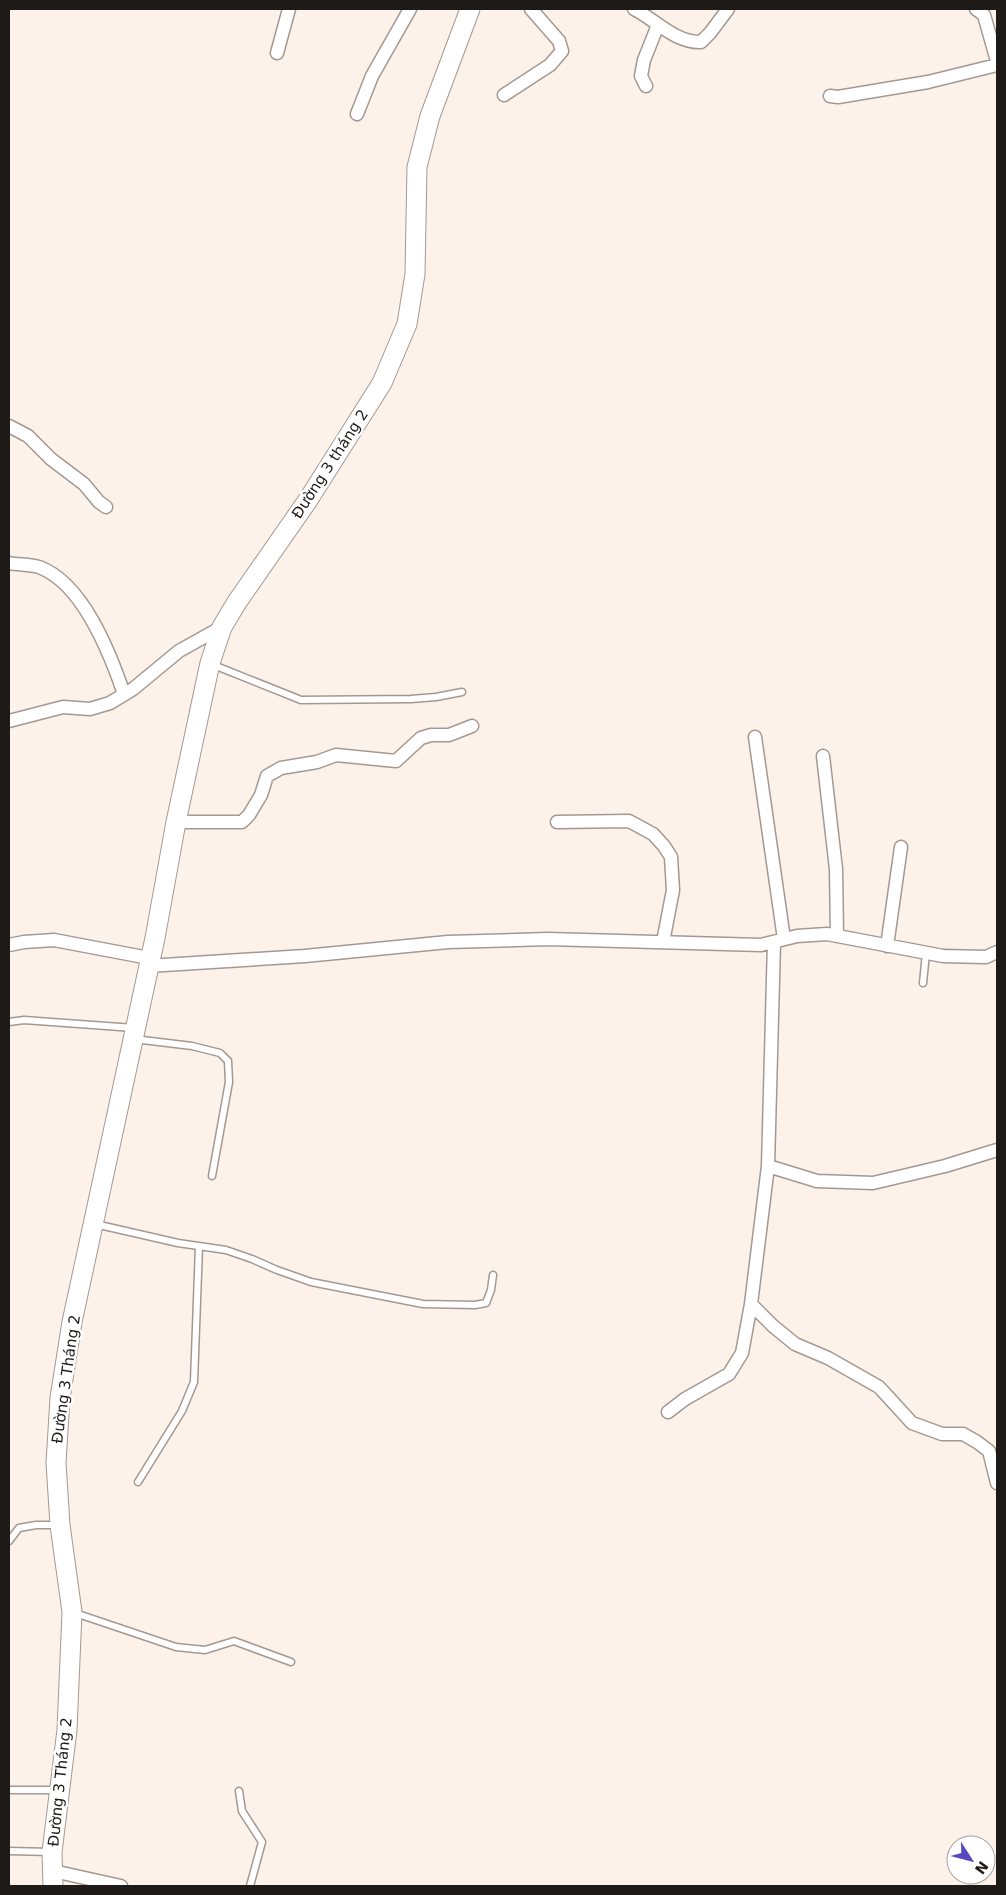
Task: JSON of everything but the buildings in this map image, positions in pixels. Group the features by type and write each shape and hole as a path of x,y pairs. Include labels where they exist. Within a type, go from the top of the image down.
{"main road":[{"name":"Đường 3 tháng 2","path":"155,938 176,822 210,663 222,627 237,602 308,500 382,383 408,324 415,274 417,167 430,116 470,9"},
{"name":"Đường 3 Tháng 2","path":"53,1870 67,1730 72,1612 60,1525 56,1463 60,1398 72,1322 155,938"}],"street":[{"path":"277,53 290,9"},
{"path":"357,114 372,76 410,9"},
{"path":"504,95 550,65 562,51 559,41 531,9"},
{"path":"639,10 658,24 690,42 701,42 710,34 728,9"},
{"path":"976,9 984,14 997,61"},
{"path":"646,86 641,76 644,60 658,24"},
{"path":"830,96 838,97 928,82 997,65"},
{"path":"9,426 28,436 50,459 84,484 106,508"},
{"path":"9,563 38,567 62,580 75,594 111,657 124,694"},
{"path":"9,721 63,707 90,709 110,703 133,689 180,651 222,627"},
{"path":"176,822 242,822 253,808 268,776 281,768 317,762 336,755 396,761 421,738 431,735 449,735 472,726"},
{"path":"668,1412 685,1399 729,1374 742,1353 751,1304 768,1166 779,940 755,737"},
{"path":"823,756 836,869 837,936"},
{"path":"556,822 629,822 652,834 664,846 670,857 673,890 663,942"},
{"path":"887,946 901,847"},
{"path":"9,946 24,942 54,940 149,962 305,956 448,942 548,939 761,945 797,936 827,934 944,956 986,957 997,952"},
{"path":"768,1166 817,1181 873,1183 945,1166 997,1150"},
{"path":"751,1304 795,1344 828,1358 879,1387 912,1423 942,1434 963,1434 977,1442 989,1451 994,1460 997,1483"},
{"path":"53,1870 121,1886"}],"lane":[{"path":"210,663 301,700 411,699 462,692"},
{"path":"923,983 926,953"},
{"path":"9,1022 24,1020 134,1034 220,1053 228,1061 229,1082 212,1176"},
{"path":"94,1224 178,1243 226,1250 252,1258 277,1270 311,1282 423,1304 475,1305 486,1303 491,1290 493,1275"},
{"path":"138,1482 182,1411 194,1382 200,1246"},
{"path":"9,1541 19,1528 60,1525"},
{"path":"72,1612 176,1646 205,1650 234,1641 291,1662"},
{"path":"9,1790 60,1790"},
{"path":"239,1791 242,1811 262,1842 250,1886"},
{"path":"9,1851 53,1870"}]}
